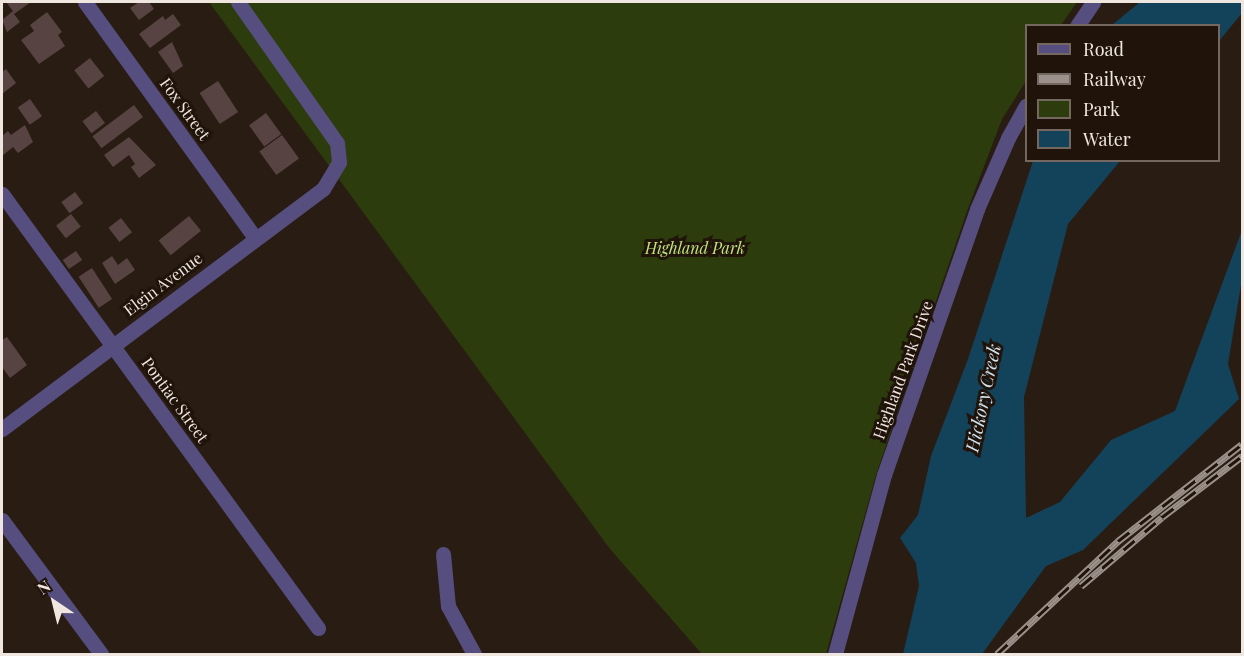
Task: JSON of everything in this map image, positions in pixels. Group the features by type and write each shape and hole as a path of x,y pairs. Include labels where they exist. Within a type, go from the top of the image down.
{"street":[{"name":"Fox Street","path":"85,2 255,238"},
{"name":"Elgin Avenue","path":"2,429 112,344 323,189 339,162 337,142 238,2"},
{"path":"1078,24 1093,2"},
{"name":"Highland Park Drive","path":"835,654 884,475 977,209 1008,138 1025,108"},
{"name":"Pontiac Street","path":"2,195 318,628"},
{"path":"2,520 101,654"},
{"path":"443,554 448,606 474,654"}],"green space":[{"name":"Highland Park","path":"209,2 1077,2 1062,24 1025,24 1025,83 1002,119 967,211 876,475 826,654 702,654 610,549"}],"water":[{"path":"1140,2 1242,2 1242,13 1220,40 1220,24 1113,24"},
{"name":"Hickory Creek","path":"1033,162 1119,162 1068,224 1024,397 1026,518 1060,502 1111,440 1175,411 1242,230 1242,279 1228,364 1239,399 1083,550 1046,566 982,654 903,654 919,586 916,563 900,538 918,515 931,456 968,359"}],"building":[{"path":"6,2 31,2 14,14 20,22 7,32 2,20 13,11"},
{"path":"139,2 149,2 154,9 139,20 130,8"},
{"path":"47,12 62,32 58,35 65,46 39,64 21,40 34,31 30,25"},
{"path":"173,14 181,25 150,48 139,34 163,16 165,20"},
{"path":"172,42 183,66 173,73 158,52"},
{"path":"90,58 104,76 88,88 74,70"},
{"path":"6,69 16,83 2,94 2,72"},
{"path":"218,81 238,112 220,124 200,93"},
{"path":"30,99 42,116 30,125 18,108"},
{"path":"134,105 143,117 101,148 92,136"},
{"path":"96,111 105,123 91,133 82,121"},
{"path":"266,113 281,134 264,146 249,125"},
{"path":"25,125 33,142 18,153 13,147 2,156 2,136 8,131 11,135"},
{"path":"282,135 299,158 276,175 259,151"},
{"path":"129,137 156,165 139,178 131,167 135,164 129,155 113,167 104,155"},
{"path":"75,192 83,203 69,213 61,202"},
{"path":"71,214 81,227 66,238 56,226"},
{"path":"189,216 201,231 171,255 159,241"},
{"path":"121,218 132,232 119,242 108,228"},
{"path":"76,251 82,260 69,269 63,260"},
{"path":"112,256 118,265 127,258 135,270 115,284 102,263"},
{"path":"92,268 112,299 99,308 79,277"},
{"path":"7,337 27,365 10,378 2,367 2,340"}],"railway":[{"path":"997,654 1118,541 1242,444"},
{"path":"1081,586 1162,517 1242,456"}]}
